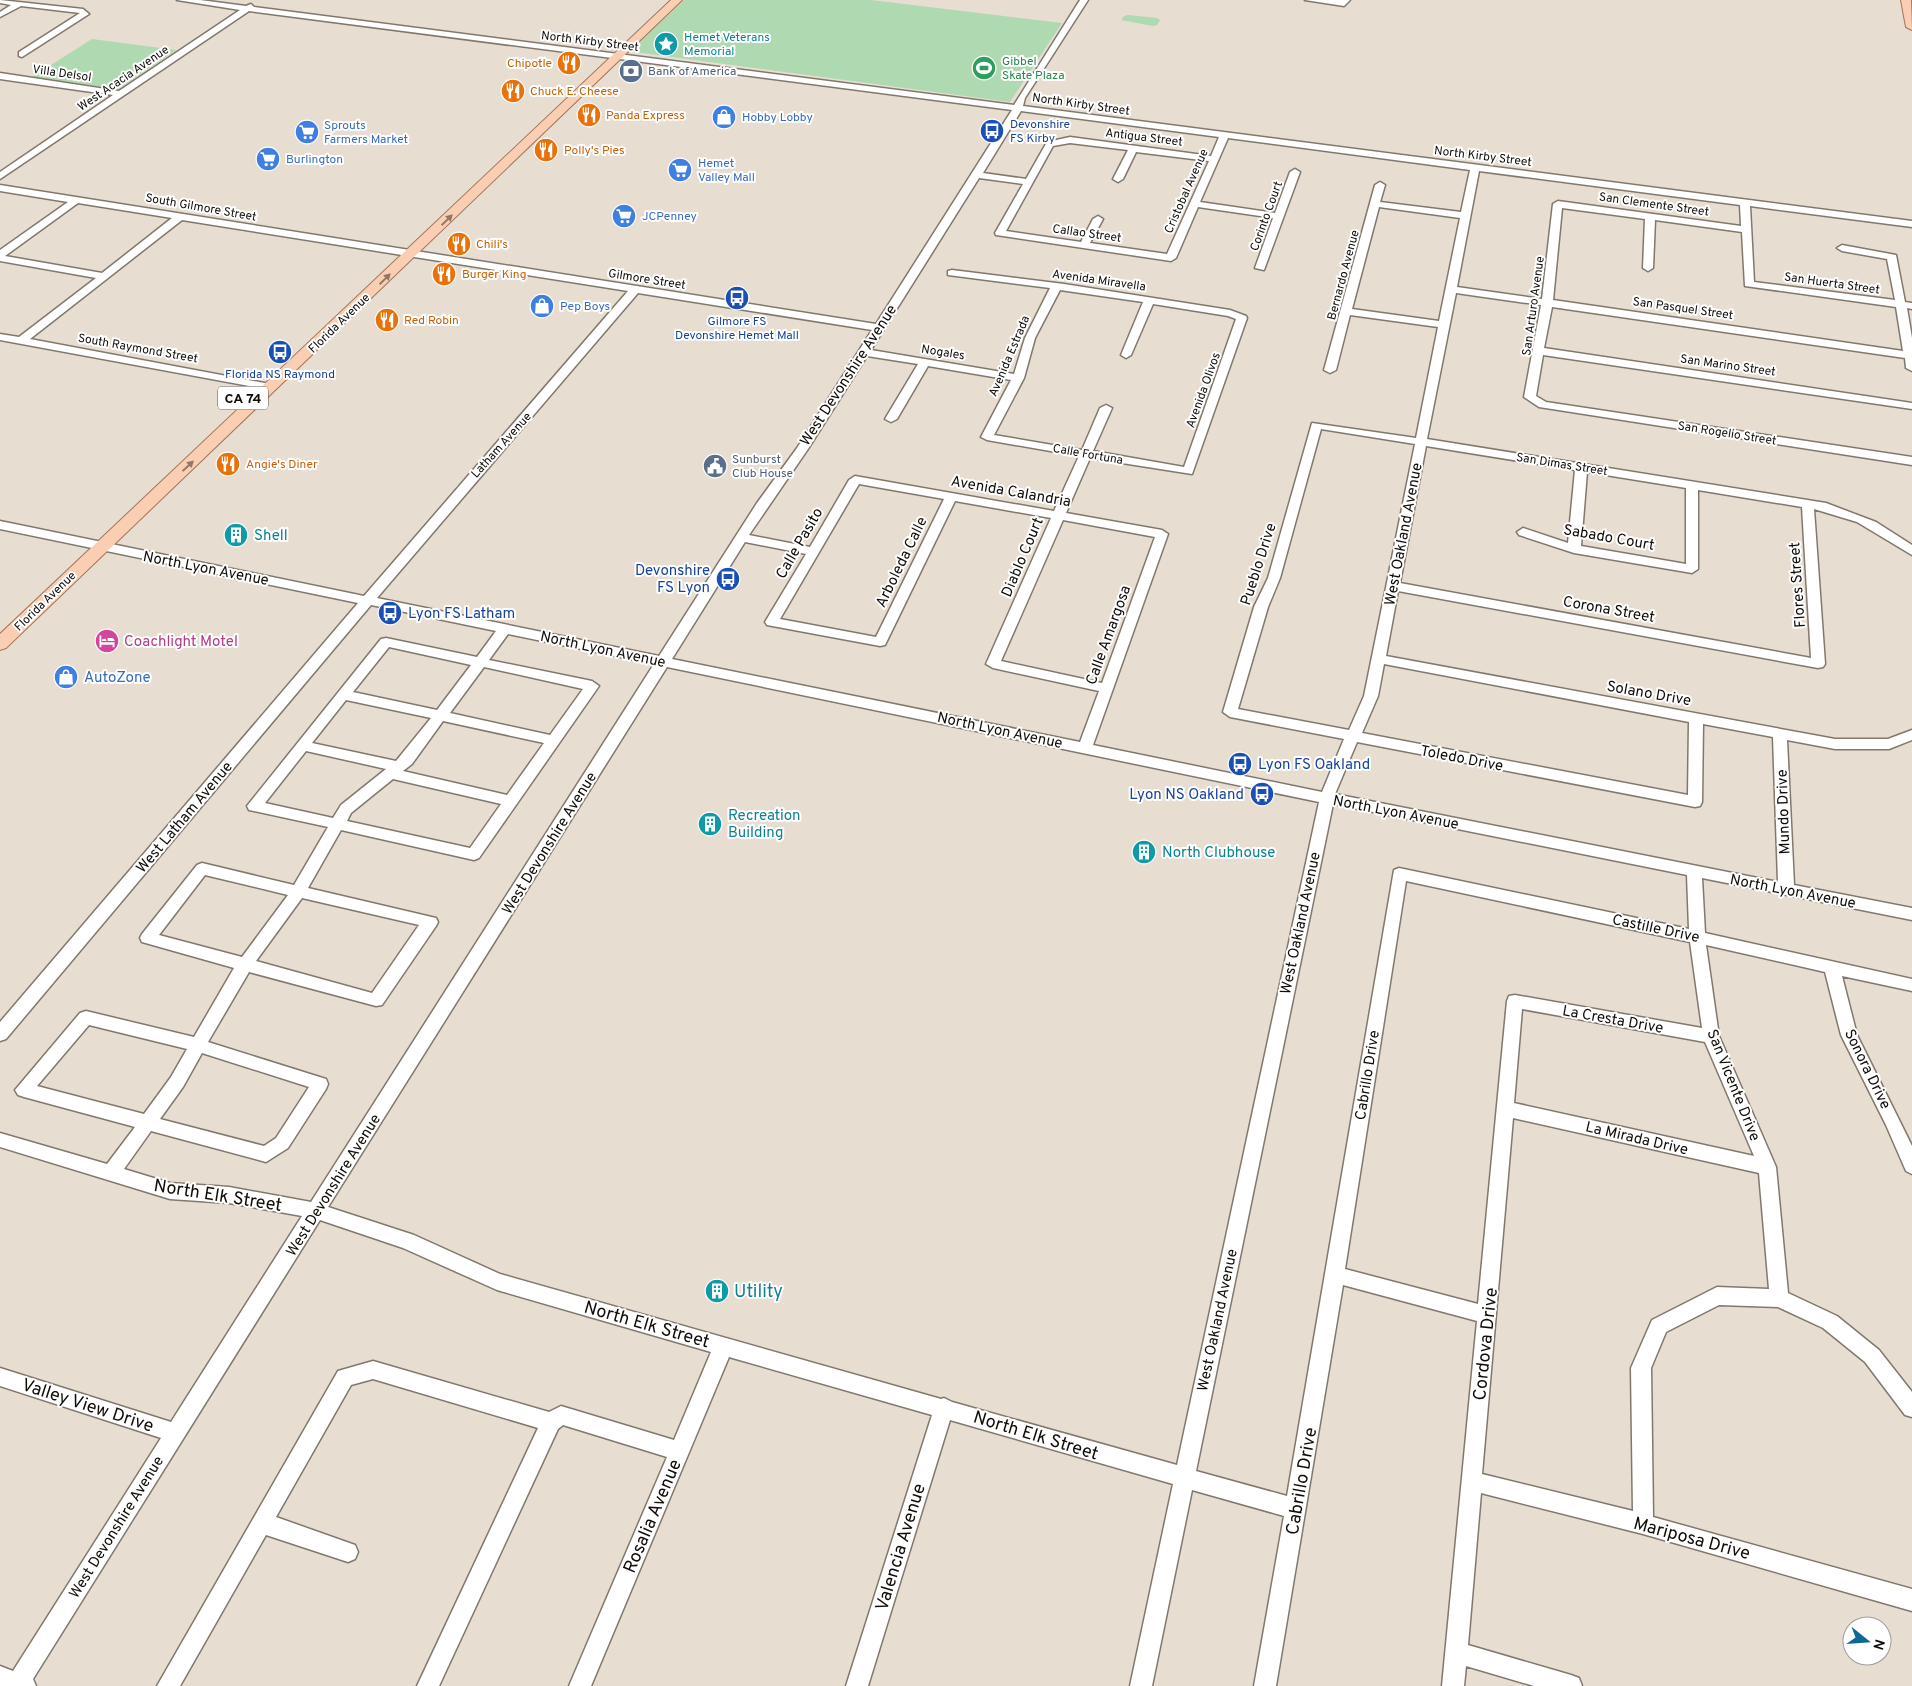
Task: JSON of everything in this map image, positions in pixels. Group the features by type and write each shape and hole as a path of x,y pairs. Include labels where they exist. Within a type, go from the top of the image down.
{"main road":[{"name":"Florida Avenue","path":"0,644 95,545 612,56 665,0"},
{"name":"Florida Avenue","path":"404,253 488,181 534,129 559,106 563,96 677,0"},
{"path":"1906,0 1912,27"},
{"name":"Florida Avenue","path":"0,626 95,545"}],"street":[{"path":"0,0 83,11 85,14 22,54"},
{"path":"44,6 54,0"},
{"name":"North Kirby Street","path":"181,0 1912,224"},
{"name":"West Acacia Avenue","path":"0,176 260,0"},
{"name":"West Devonshire Avenue","path":"14,1683 176,1433 741,537 802,448 1084,0"},
{"path":"1309,0 1345,2"},
{"path":"0,15 20,3"},
{"name":"Villa Delsol","path":"0,76 100,94 121,94"},
{"name":"Cristobal Avenue","path":"1171,258 1225,135"},
{"name":"Antigua Street","path":"1029,182 1050,144 1070,140 1214,159"},
{"path":"1118,179 1133,149"},
{"name":"West Oakland Avenue","path":"1141,1686 1327,798 1333,776 1361,722 1371,696 1475,167"},
{"name":"Corinto Court","path":"1260,268 1295,172"},
{"path":"975,175 1029,182"},
{"name":"Callao Street","path":"1029,182 1000,233 1171,258"},
{"name":"Bernardo Avenue","path":"1330,370 1380,185"},
{"name":"South Gilmore Street","path":"0,188 78,199 404,253"},
{"path":"0,257 78,199"},
{"path":"1745,202 1746,230"},
{"path":"1194,204 1279,216"},
{"path":"1375,204 1466,216"},
{"name":"San Clemente Street","path":"1558,204 1746,230"},
{"name":"San Arturo Avenue","path":"1543,405 1530,397 1540,351 1547,303 1558,204"},
{"path":"20,341 182,216"},
{"path":"1648,268 1650,217"},
{"path":"1084,245 1098,219"},
{"name":"San Huerta Street","path":"1746,230 1749,284 1907,306"},
{"path":"1842,248 1892,257 1907,306 1912,368"},
{"name":"Gilmore Street","path":"404,253 878,328"},
{"path":"0,257 104,276"},
{"name":"Avenida Miravella","path":"952,273 1230,313 1242,318"},
{"name":"Avenida Estrada","path":"987,437 1018,378 1030,338 1056,287"},
{"name":"San Pasquel Street","path":"1452,289 1910,355"},
{"name":"Latham Avenue","path":"367,600 502,442 540,404 635,290"},
{"path":"1126,355 1149,301"},
{"path":"1346,311 1444,325"},
{"name":"Avenida Olivos","path":"1188,471 1242,318"},
{"name":"South Raymond Street","path":"0,337 264,385"},
{"name":"San Marino Street","path":"1540,351 1912,406"},
{"name":"Nogales","path":"863,352 1018,378"},
{"path":"891,419 924,363"},
{"name":"San Rogelio Street","path":"1543,405 1912,461"},
{"name":"Diablo Court","path":"1106,408 993,664 1106,688"},
{"name":"San Dimas Street","path":"1316,425 1808,504 1853,515 1877,525 1912,551"},
{"name":"Pueblo Drive","path":"1230,712 1261,607 1274,578 1316,425"},
{"name":"Calle Fortuna","path":"987,437 1188,471"},
{"path":"1574,549 1581,467"},
{"name":"Avenida Calandria","path":"855,480 1162,534"},
{"name":"Calle Pasito","path":"772,622 811,551 855,480"},
{"name":"Sabado Court","path":"1523,532 1574,549 1692,569 1692,485"},
{"name":"Arboleda Calle","path":"772,622 880,642 952,497"},
{"name":"Flores Street","path":"1808,504 1818,664"},
{"name":"North Lyon Avenue","path":"0,525 1327,798 1912,914"},
{"name":"Calle Amargosa","path":"1085,748 1162,534"},
{"path":"741,537 811,551"},
{"name":"Corona Street","path":"1393,586 1818,664"},
{"name":"West Latham Avenue","path":"0,1034 367,600"},
{"path":"111,1173 177,1082 196,1045 246,964 299,890 346,809 407,760 505,629"},
{"path":"386,642 481,662 592,686 474,854 254,806 386,642"},
{"name":"Solano Drive","path":"1379,659 1835,744 1889,744 1912,735"},
{"path":"343,695 554,740"},
{"name":"Toledo Drive","path":"1230,712 1695,802 1696,718"},
{"name":"Mundo Drive","path":"1780,734 1786,889"},
{"path":"303,746 511,801"},
{"path":"202,869 299,890 430,922 376,1000 148,938 202,869"},
{"name":"San Vicente Drive","path":"1694,871 1697,937 1710,1036 1767,1167 1779,1298"},
{"name":"Castille Drive","path":"1399,874 1912,985"},
{"name":"Cabrillo Drive","path":"1265,1686 1335,1275 1399,874"},
{"name":"Sonora Drive","path":"1832,969 1849,1036 1894,1124 1912,1166"},
{"name":"La Cresta Drive","path":"1516,1001 1710,1036"},
{"name":"Cordova Drive","path":"1452,1686 1516,1001"},
{"path":"86,1018 196,1045 320,1084 282,1143 266,1154 146,1124 24,1090 86,1018"},
{"name":"La Mirada Drive","path":"1507,1109 1767,1167"},
{"name":"North Elk Street","path":"0,1140 170,1191 228,1195 316,1211 408,1241 497,1282 944,1407 1184,1479 1296,1510"},
{"path":"1335,1275 1488,1315"},
{"path":"1643,1524 1641,1368 1659,1326 1717,1296 1779,1298 1830,1322 1865,1350 1912,1408"},
{"name":"Rosalia Avenue","path":"580,1686 724,1345"},
{"path":"168,1686 345,1378 373,1370 551,1422"},
{"name":"Valley View Drive","path":"0,1376 176,1433"},
{"name":"Valencia Avenue","path":"857,1686 944,1407"},
{"path":"428,1686 551,1422 561,1415 679,1451"},
{"name":"Mariposa Drive","path":"1471,1481 1643,1524 1912,1600"},
{"path":"262,1523 348,1552"},
{"path":"1455,1652 1572,1686"}],"green space":[{"path":"684,0 871,0 1062,23 1010,102 634,52 633,48"},
{"path":"1124,16 1157,18 1160,20 1157,25 1153,26 1121,20"},
{"path":"92,39 176,50 119,89 32,77"}],"place":[{"name":"Hemet Veterans Memorial","path":"666,44"},
{"name":"Chipotle","path":"569,63"},
{"name":"Gibbel Skate Plaza","path":"984,68"},
{"name":"Bank of America","path":"631,71"},
{"name":"Chuck E. Cheese","path":"513,91"},
{"name":"Panda Express","path":"589,115"},
{"name":"Hobby Lobby","path":"724,117"},
{"name":"Devonshire FS Kirby","path":"992,131"},
{"name":"Sprouts Farmers Market","path":"307,132"},
{"name":"Polly's Pies","path":"546,150"},
{"name":"Burlington","path":"268,159"},
{"name":"Hemet Valley Mall","path":"680,170"},
{"name":"JCPenney","path":"624,216"},
{"name":"Chili's","path":"459,244"},
{"name":"Burger King","path":"444,274"},
{"name":"Gilmore FS Devonshire Hemet Mall","path":"737,298"},
{"name":"Pep Boys","path":"542,306"},
{"name":"Red Robin","path":"387,320"},
{"name":"Florida NS Raymond","path":"280,352"},
{"name":"Angie's Diner","path":"228,464"},
{"name":"Sunburst Club House","path":"715,466"},
{"name":"Shell","path":"236,535"},
{"name":"Devonshire FS Lyon","path":"728,579"},
{"name":"Lyon FS Latham","path":"390,613"},
{"name":"Coachlight Motel","path":"107,641"},
{"name":"AutoZone","path":"66,677"},
{"name":"Lyon FS Oakland","path":"1240,764"},
{"name":"Lyon NS Oakland","path":"1262,794"},
{"name":"Recreation Building","path":"710,824"},
{"name":"North Clubhouse","path":"1144,852"},
{"name":"Utility","path":"717,1291"}]}
